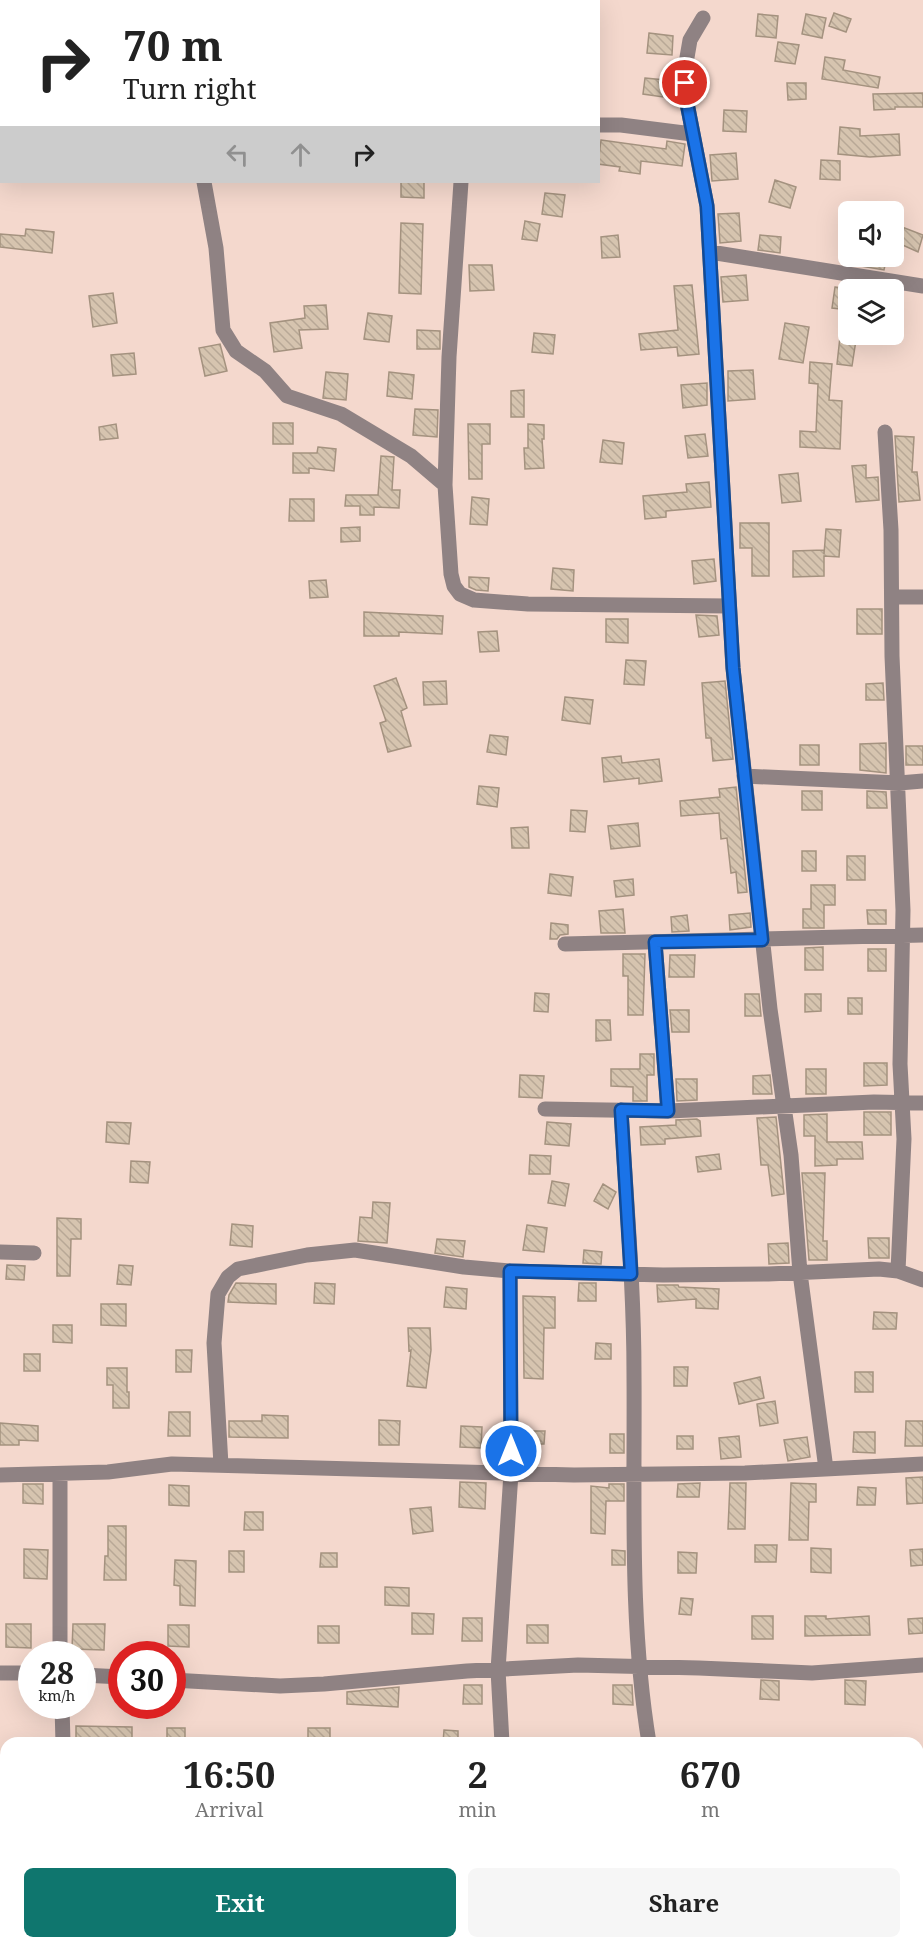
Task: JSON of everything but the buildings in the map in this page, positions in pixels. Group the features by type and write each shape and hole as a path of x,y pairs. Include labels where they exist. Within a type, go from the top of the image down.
{"street":[{"path":"703,18 690,40 685,69 686,98 707,206 729,606 762,940 791,1155 800,1273 826,1469"},
{"path":"600,125 621,125 692,134"},
{"path":"204,183 216,248 223,330 236,351 265,370 287,396 341,414 411,456 445,485"},
{"path":"461,183 449,357 445,485 451,574 454,586 460,594 474,600 528,604 729,606"},
{"path":"710,252 923,286"},
{"path":"885,432 891,530 892,656 903,910 900,1064 904,1139 898,1271"},
{"path":"892,597 923,597"},
{"path":"744,776 899,783 923,781"},
{"path":"565,944 923,935"},
{"path":"655,942 668,1111"},
{"path":"545,1109 668,1111 923,1102"},
{"path":"621,1110 634,1337 635,1569 638,1666 648,1737"},
{"path":"221,1465 214,1343 218,1294 228,1277 238,1269 307,1255 354,1250 464,1267 510,1271 631,1274 800,1273 879,1269 898,1271 923,1280"},
{"path":"0,1252 34,1253"},
{"path":"502,1737 498,1670 511,1473 510,1271"},
{"path":"0,1475 108,1472 172,1464 635,1474 745,1473 923,1464"},
{"path":"60,1474 60,1641"},
{"path":"186,1681 280,1686 578,1665 812,1673 923,1665"},
{"path":"0,1673 18,1673"},
{"path":"62,1719 63,1737"}],"route":[{"path":"511,1451 510,1271 631,1274 621,1110 668,1111 655,942 762,940 733,668 707,206 685,83"}]}
